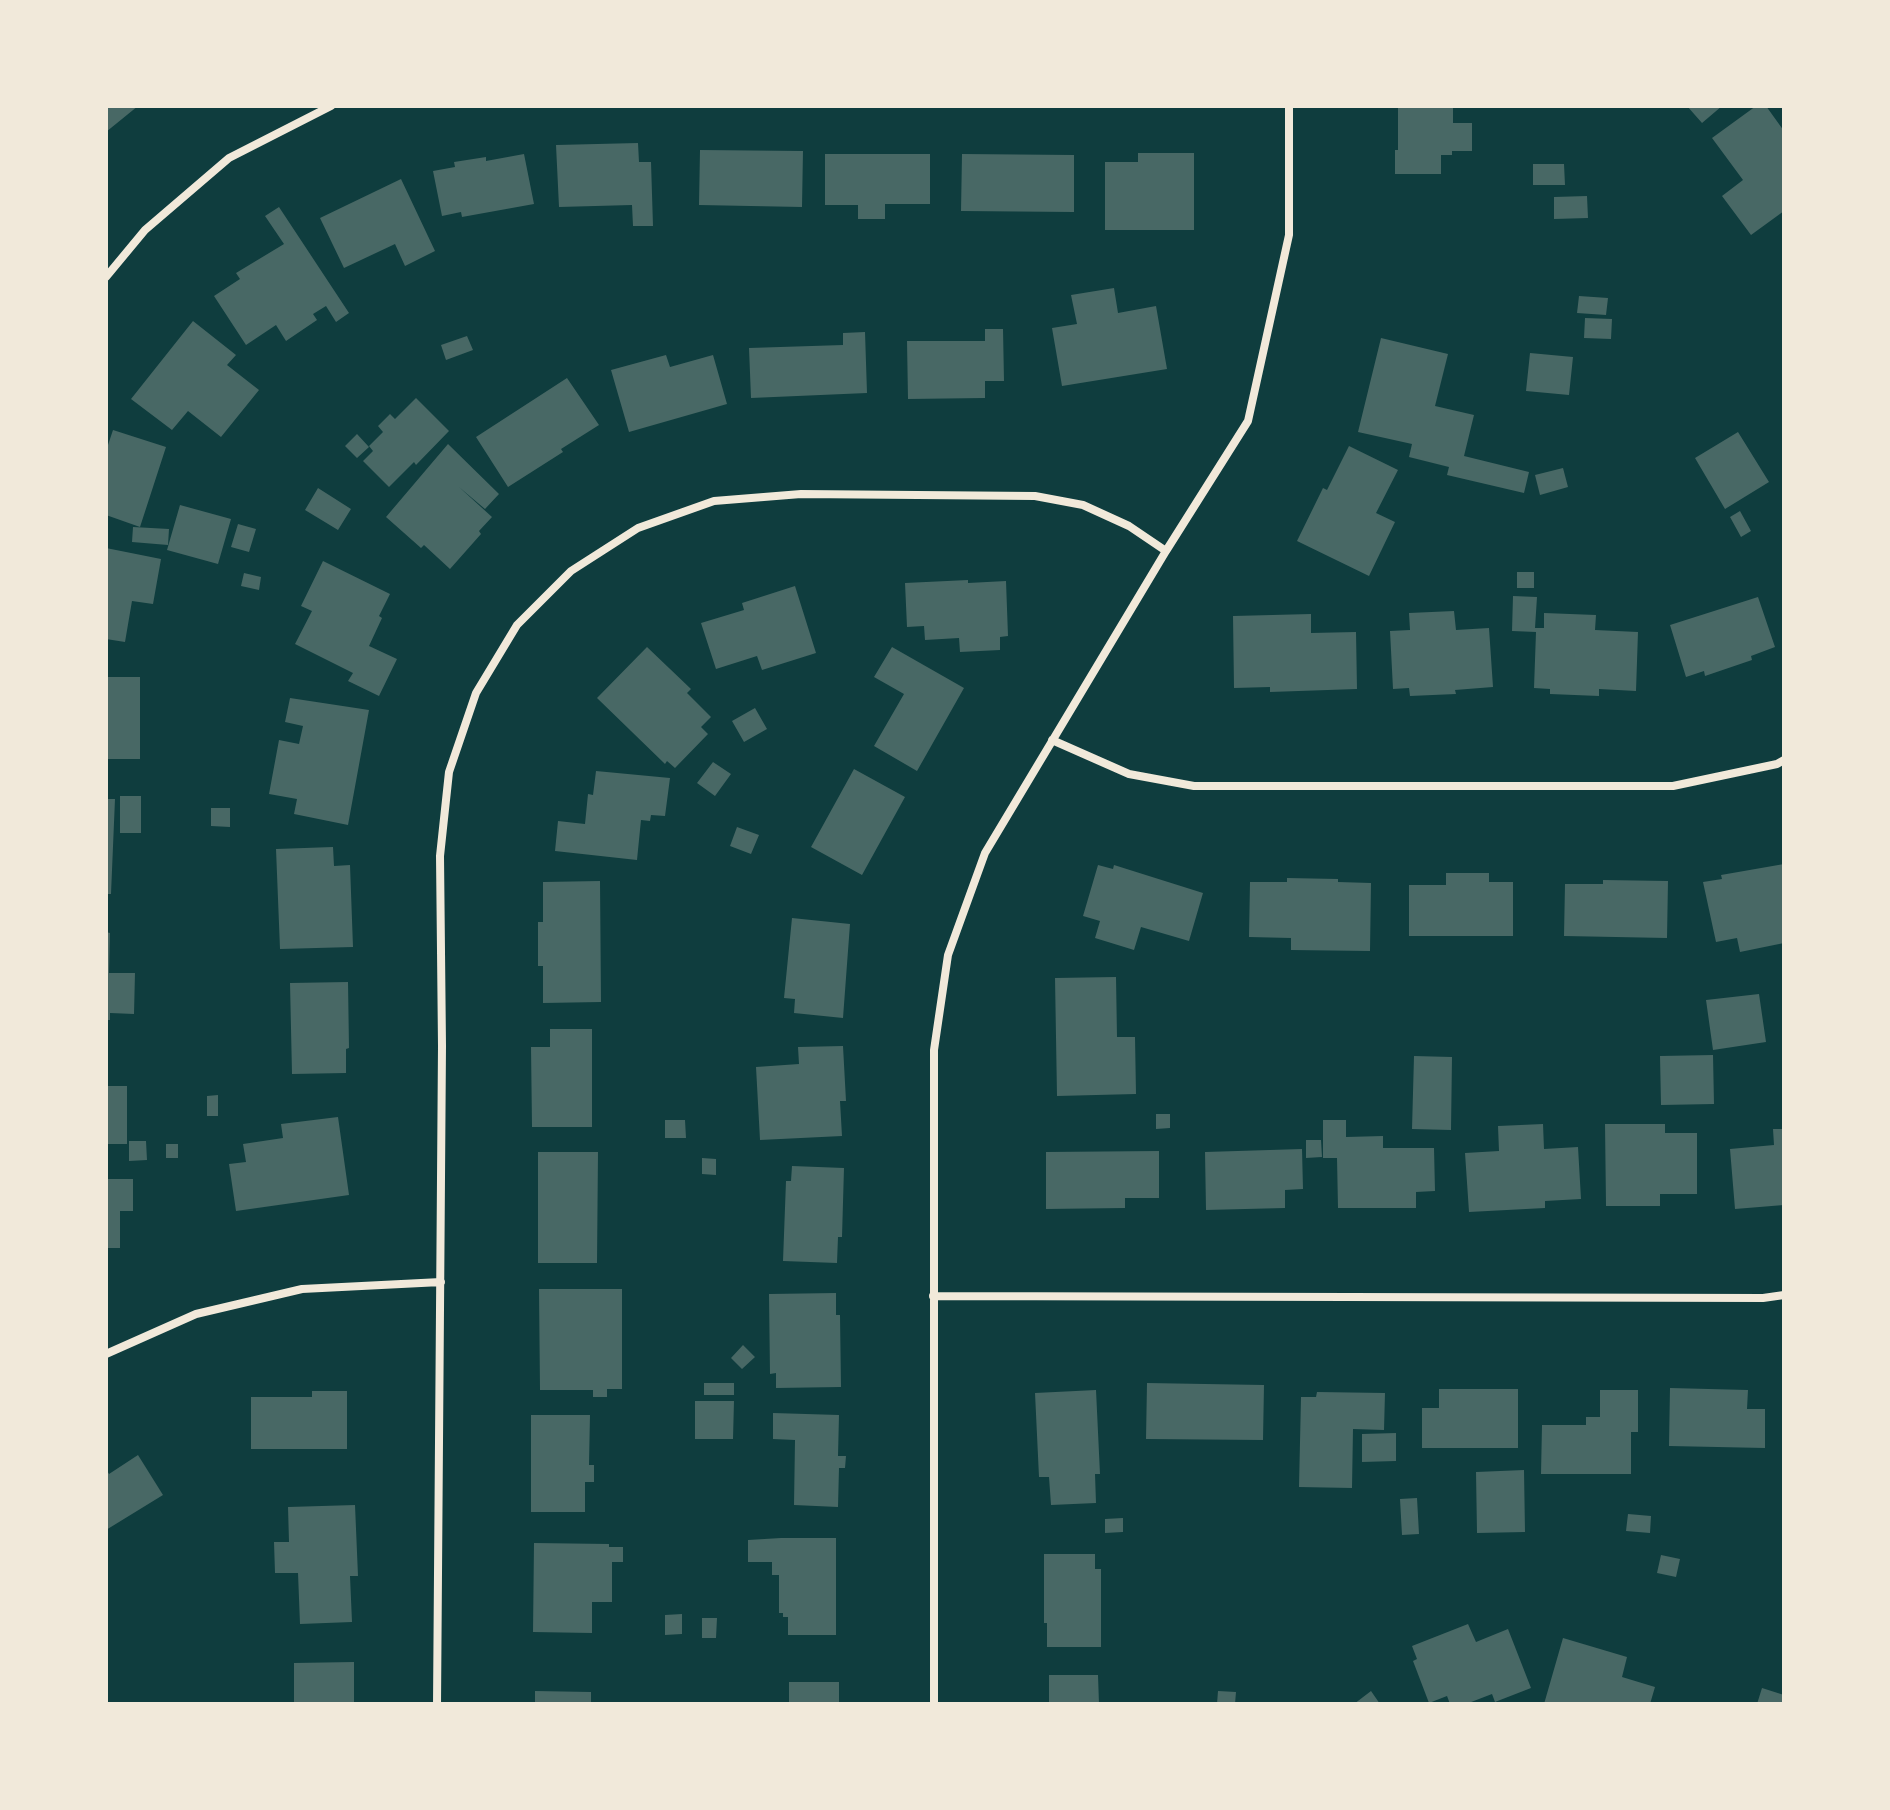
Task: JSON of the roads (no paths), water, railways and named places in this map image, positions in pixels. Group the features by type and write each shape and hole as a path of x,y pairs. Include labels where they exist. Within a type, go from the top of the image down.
{"street":[{"path":"106,277 145,230 229,158 331,106"},
{"path":"934,1704 934,1050 948,955 985,853 1166,551 1248,421 1289,235 1289,106"},
{"path":"437,1704 441,1282 440,856 449,772 476,693 517,625 571,571 638,528 714,501 801,494 1035,496 1083,505 1129,526 1166,551"},
{"path":"1052,740 1129,774 1194,786 1673,786 1784,760"},
{"path":"106,1354 196,1314 302,1289 441,1282"},
{"path":"933,1296 1763,1298 1784,1295"}]}
